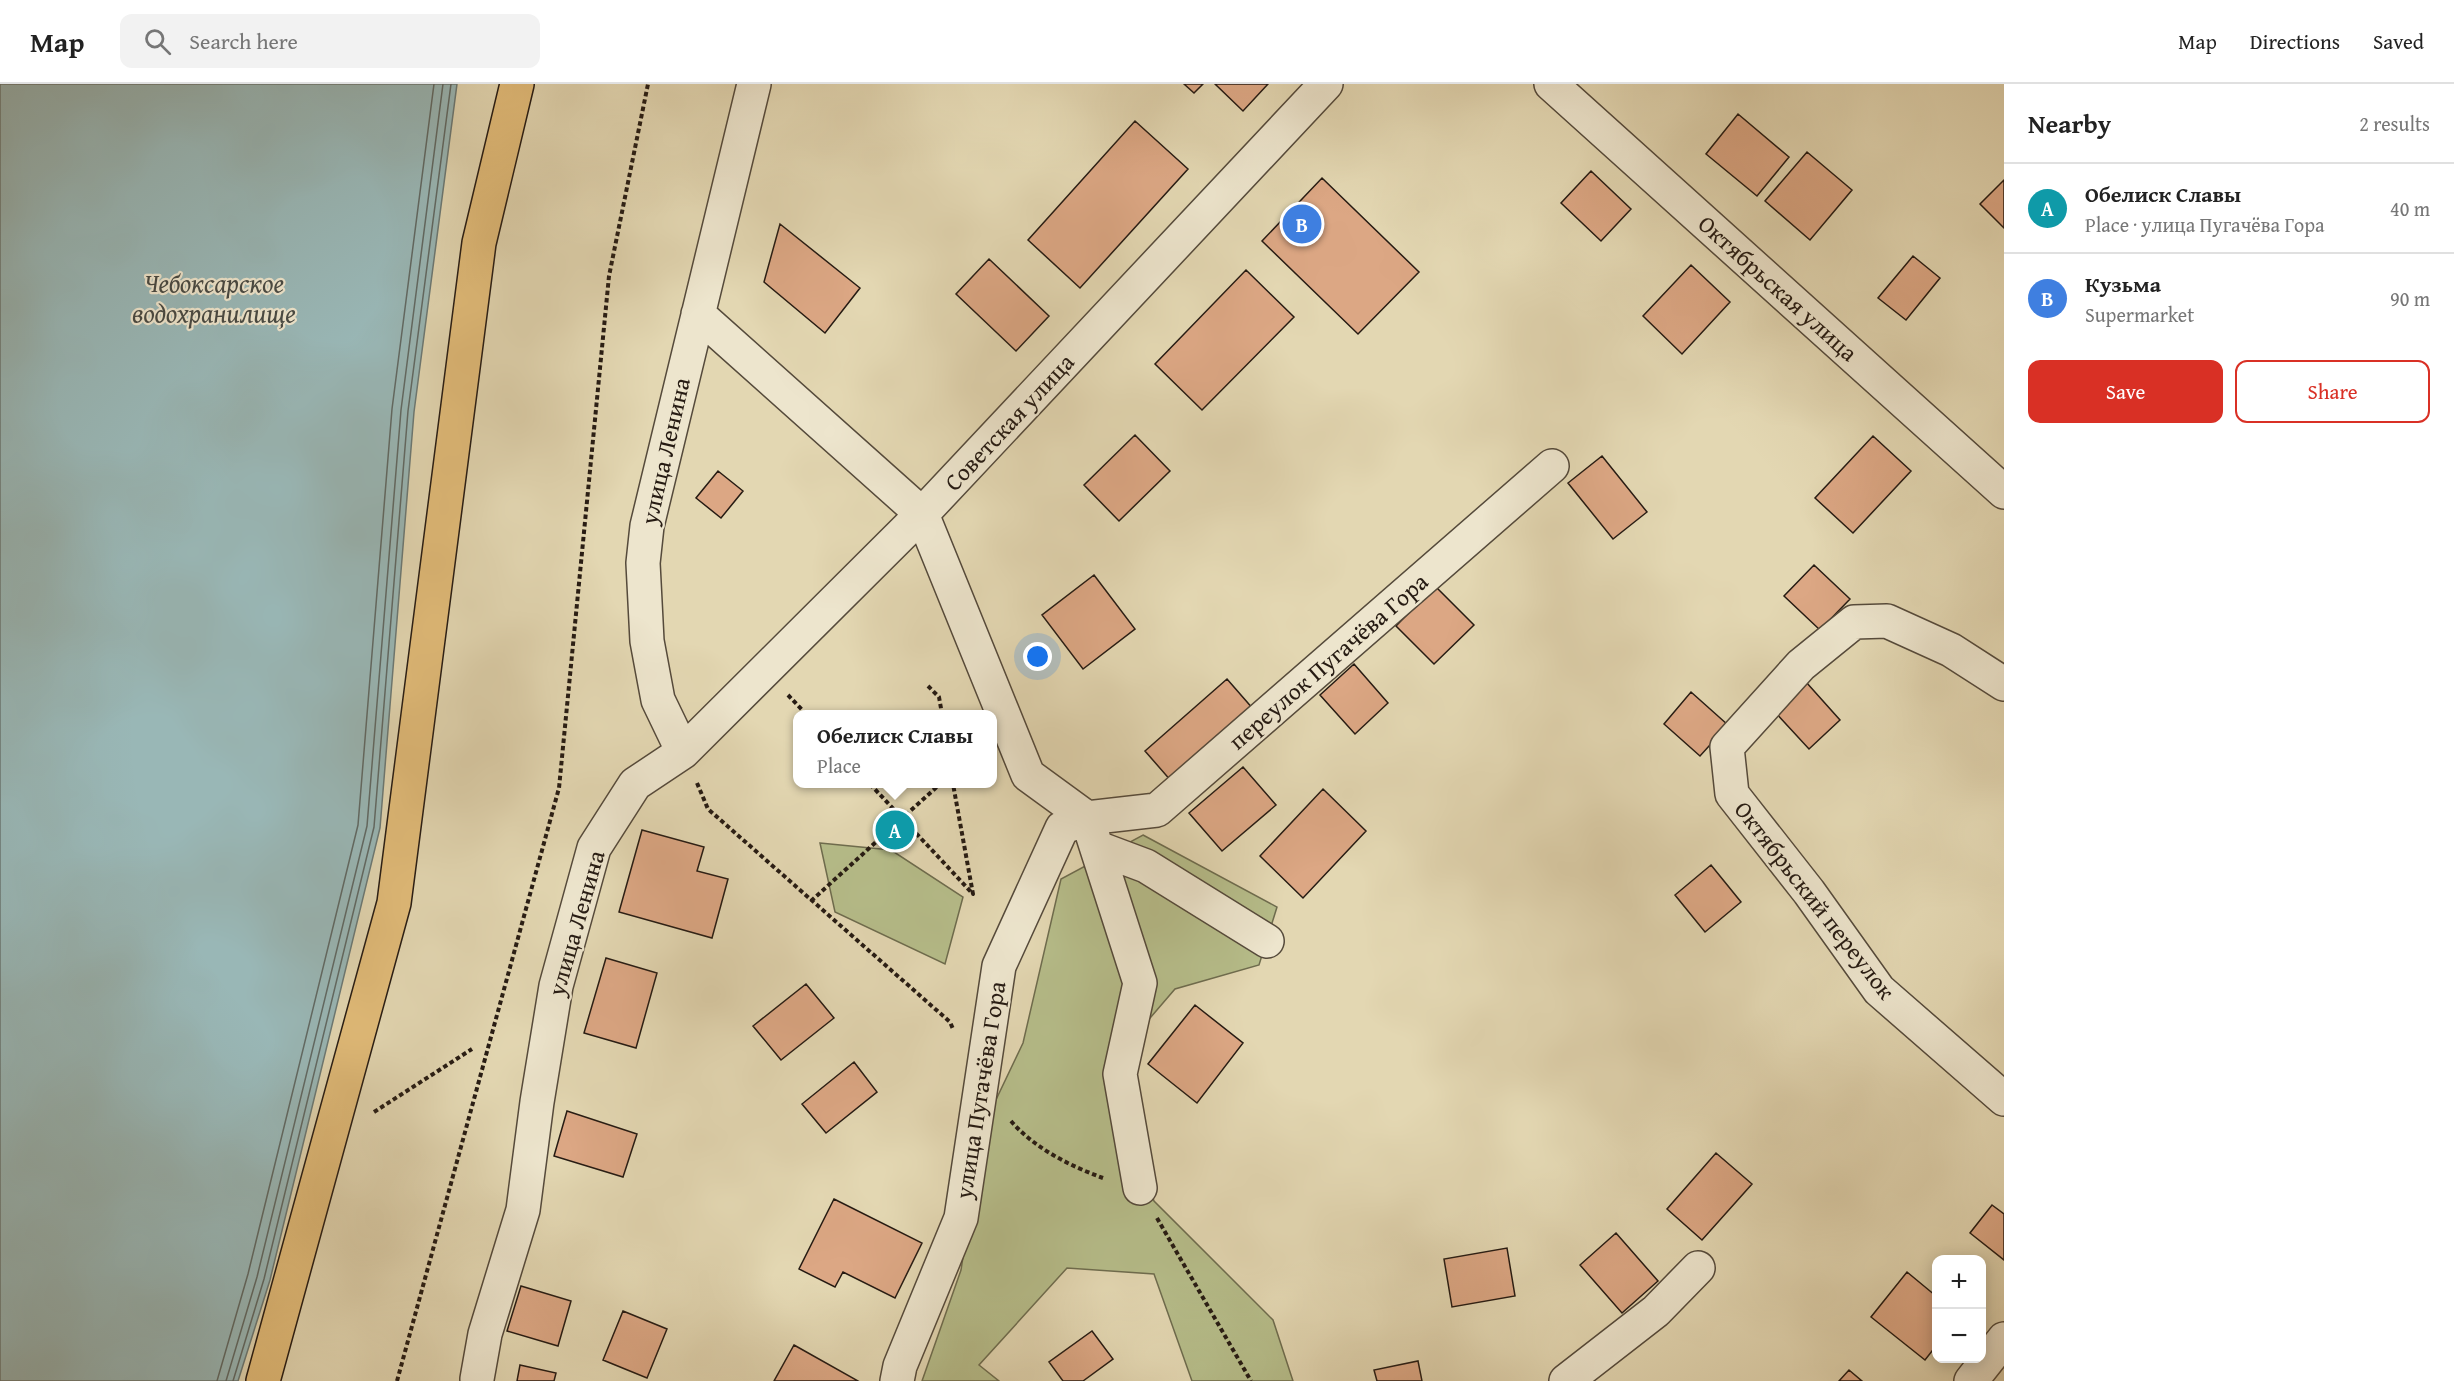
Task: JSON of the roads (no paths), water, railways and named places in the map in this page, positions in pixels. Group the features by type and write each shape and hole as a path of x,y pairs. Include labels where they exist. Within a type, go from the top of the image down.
{"main road":[{"path":"263,1381 394,903 479,243 517,84"}],"street":[{"name":"улица Ленина","path":"477,1379 485,1334 523,1210 537,1102 556,986 594,848 635,784 684,752 658,700 647,641 643,563 647,526 754,84"},
{"name":"Советская улица","path":"684,752 922,514 1326,84"},
{"name":"Октябрьская улица","path":"1551,84 2004,492"},
{"path":"698,314 922,514 1028,775 1093,833 1267,941"},
{"name":"переулок Пугачёва Гора","path":"1093,833 1157,810 1552,465"},
{"name":"Октябрьский переулок","path":"2004,684 1951,650 1887,621 1854,622 1801,665 1727,747 1732,794 1809,892 1879,990 2004,1099"},
{"name":"улица Пугачёва Гора","path":"897,1381 900,1366 961,1218 999,966 1062,828 1093,833"},
{"path":"1093,833 1140,983 1120,1074 1140,1188"},
{"path":"1566,1381 1656,1311 1698,1268"},
{"path":"1971,1381 2004,1340"}],"water":[{"name":"Чебоксарское водохранилище","path":"0,84 457,84 414,412 380,828 270,1280 238,1381 0,1381"}],"place":[{"name":"Кузьма","path":"1302,224"},
{"name":"Обелиск Славы","path":"895,830"}]}
